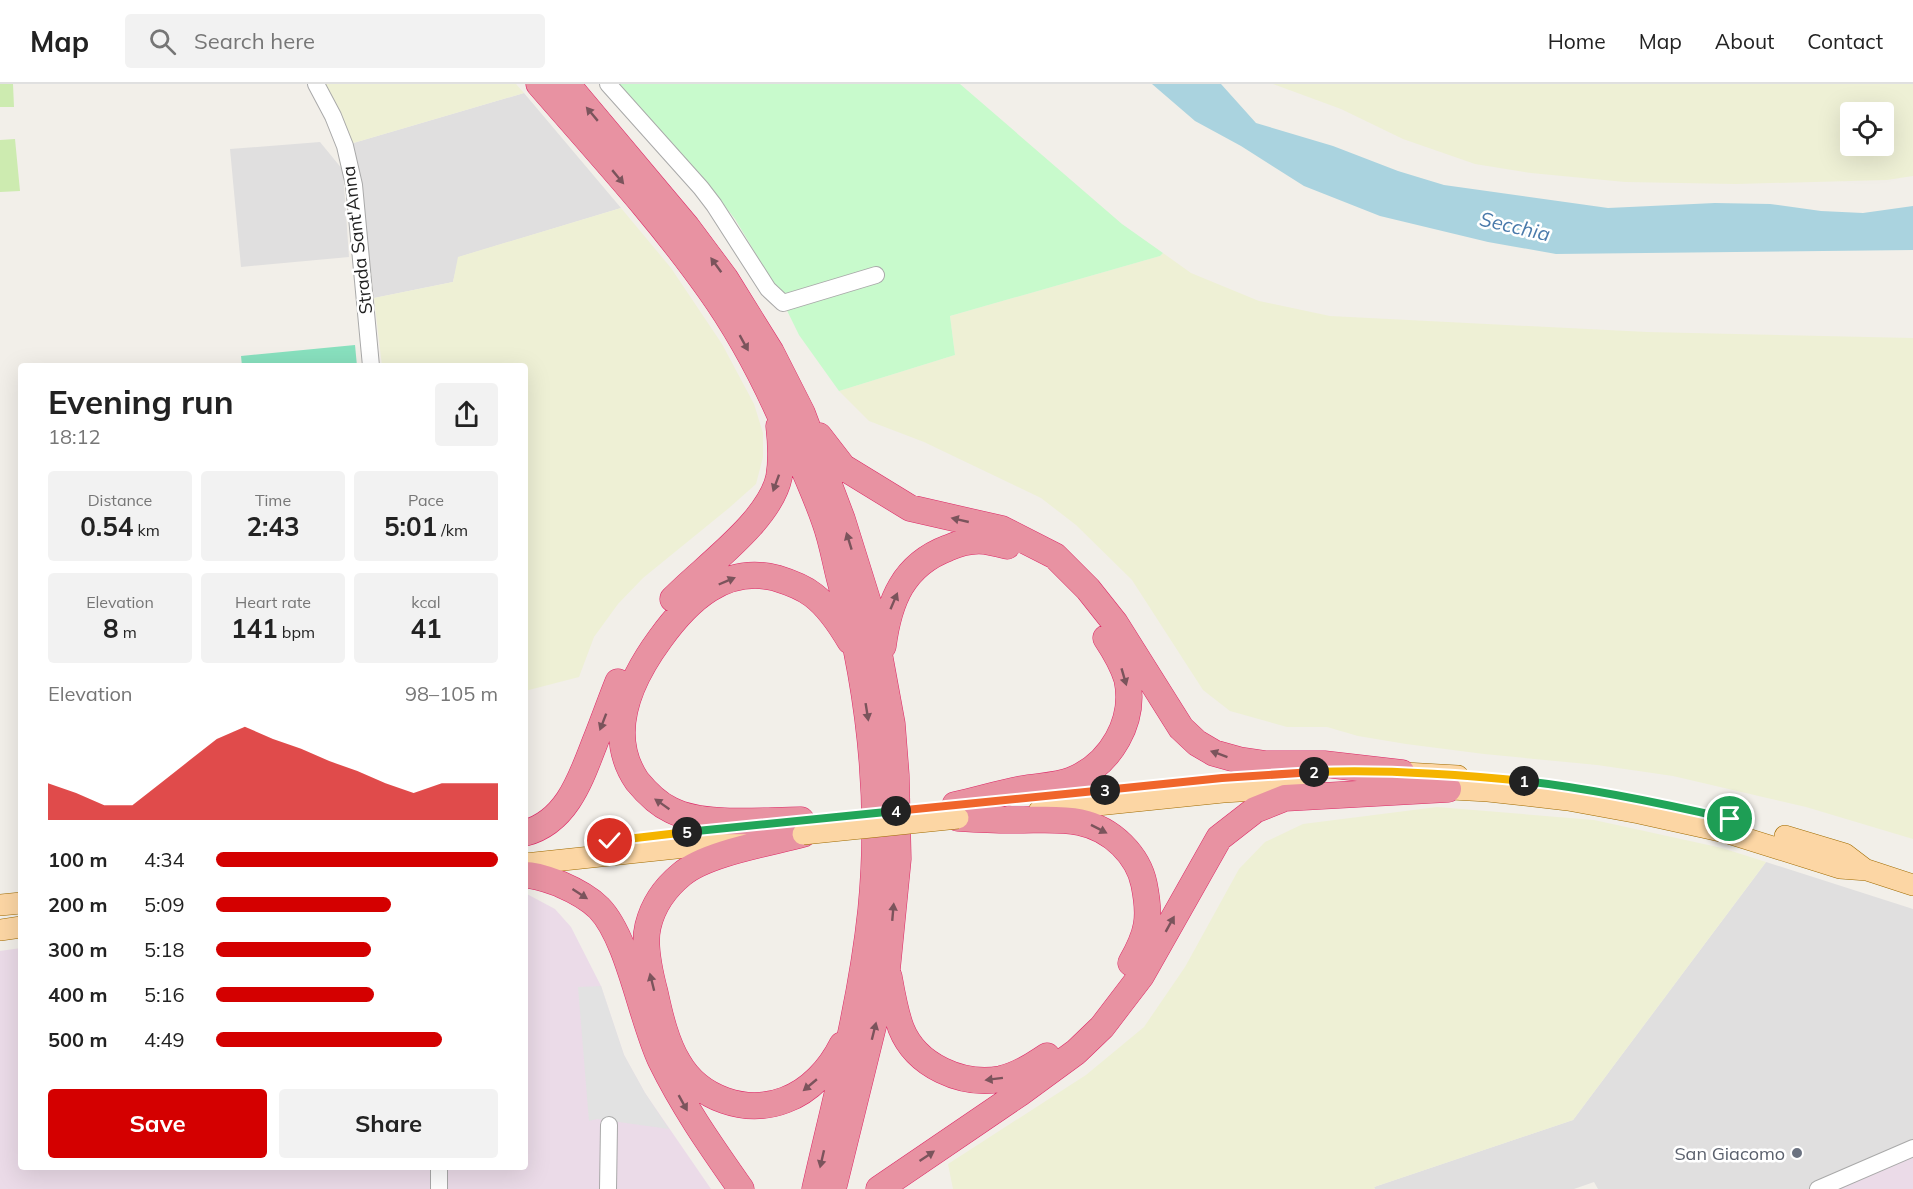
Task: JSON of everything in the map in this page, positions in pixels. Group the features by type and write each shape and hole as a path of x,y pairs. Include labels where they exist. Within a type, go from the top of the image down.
{"highway":[{"path":"539,84 669,237 710,290 742,340 784,398 843,467 910,508 1002,529 1054,556 1088,589 1116,623 1181,728 1197,743 1214,753 1266,764 1324,764 1402,773"},
{"path":"528,832 556,816 577,788 623,670 638,643 680,592 764,510 779,479 782,450 784,398 771,352 725,278 687,226 567,84"},
{"path":"784,398 801,413 842,519 872,615 869,656 874,860 871,910 854,1020 815,1189"},
{"path":"869,656 898,589 912,570 931,554 958,543 982,540 1011,546 1036,560 1086,610 1113,648 1126,679 1128,709 1121,733 1112,751 1072,781 1021,789 957,812"},
{"path":"802,827 691,818 671,810 641,786 630,770 624,754 621,731 625,704 635,678 650,653 687,606 705,591 732,578 760,574 788,581 812,594 869,656 892,724 898,859 887,970 833,1189"},
{"path":"879,1189 1020,1093 1076,1052 1102,1027 1141,976 1219,838 1255,810 1285,798 1448,789"},
{"path":"887,970 901,1029 915,1050 935,1068 960,1077 994,1079 1026,1070 1067,1040 1119,983 1144,940 1149,908 1142,874 1130,854 1112,835 1092,824 1071,819 957,812"},
{"path":"802,827 704,860 684,872 658,901 647,928 648,966 661,1017 678,1061 692,1079 714,1096 750,1107 773,1104 804,1091 818,1079 837,1054 854,1020"},
{"path":"528,876 550,880 572,889 600,909 621,947 646,1027 668,1075 692,1120 741,1189"}],"main road":[{"path":"957,812 1277,774 1342,771 1489,777 1544,783 1641,799 1730,819 1845,854 1867,870"},
{"path":"528,850 957,812 1280,787 1448,789 1568,800 1639,813 1725,832 1840,868 1867,870 1913,885"},
{"path":"528,864 802,827"},
{"path":"0,905 18,903"},
{"path":"0,930 18,927"}],"street":[{"name":"Strada Sant'Anna","path":"316,84 333,116 345,146 354,185 371,363"},
{"path":"608,84 714,205 774,297 783,303 876,275"},
{"path":"608,1189 609,1125"},
{"path":"1818,1189 1913,1148"},
{"path":"439,1170 439,1189"}],"shaded area":[{"path":"524,93 621,208 459,257 453,282 374,298 363,197 350,144"},
{"path":"320,142 343,170 349,257 241,267 230,149"},
{"path":"1766,862 1913,909 1913,1157 1836,1189 1598,1189 1594,1182 1574,1189 1375,1189 1374,1187 1573,1120"},
{"path":"528,895 555,909 571,927 601,986 624,1055 645,1093 711,1189 0,1189 0,951 18,948 18,1170 528,1170"},
{"path":"601,986 624,1055 645,1093 669,1129 597,1119 589,1121 578,987"},
{"path":"1913,1157 1913,1189 1836,1189"}],"green space":[{"path":"0,84 13,84 14,107 0,107"},
{"path":"324,84 516,84 524,93 350,144"},
{"path":"619,84 960,84 1122,224 1163,253 1160,256 950,316 955,355 839,391 799,335 774,284 735,219 702,177"},
{"path":"1273,84 1913,84 1913,176 1887,180 1736,184 1625,182 1531,173 1475,164 1403,139 1341,109"},
{"path":"15,139 20,191 0,192 0,140"},
{"path":"621,208 671,268 722,344 754,404 763,433 763,457 756,484 643,578 618,604 594,637 579,677 528,690 528,363 382,363 374,298 453,282 458,257"},
{"path":"1163,253 1191,273 1259,301 1330,316 1647,332 1913,338 1913,839 1806,807 1673,776 1597,765 1406,744 1358,736 1327,727 1287,727 1230,711 1203,690 1132,580 1076,525 1041,498 924,442 869,421 839,391 955,355 950,316 1160,256"},
{"path":"355,345 357,363 242,363 241,356"},
{"path":"1437,807 1594,820 1722,848 1766,862 1573,1120 1374,1187 1375,1189 953,1189 948,1164 1086,1075 1144,1027 1185,967 1239,869 1265,842 1303,824"}],"water":[{"name":"Secchia","path":"1152,84 1221,84 1256,123 1333,146 1398,171 1444,185 1608,208 1715,203 1770,204 1821,211 1863,213 1913,206 1913,250 1556,254 1488,242 1380,216 1304,186 1241,146 1195,121"}],"place":[{"name":"San Giacomo","path":"1797,1153"}],"route":[{"path":"610,841 1222,778 1342,771 1489,777 1566,786 1641,799 1730,819"}]}
